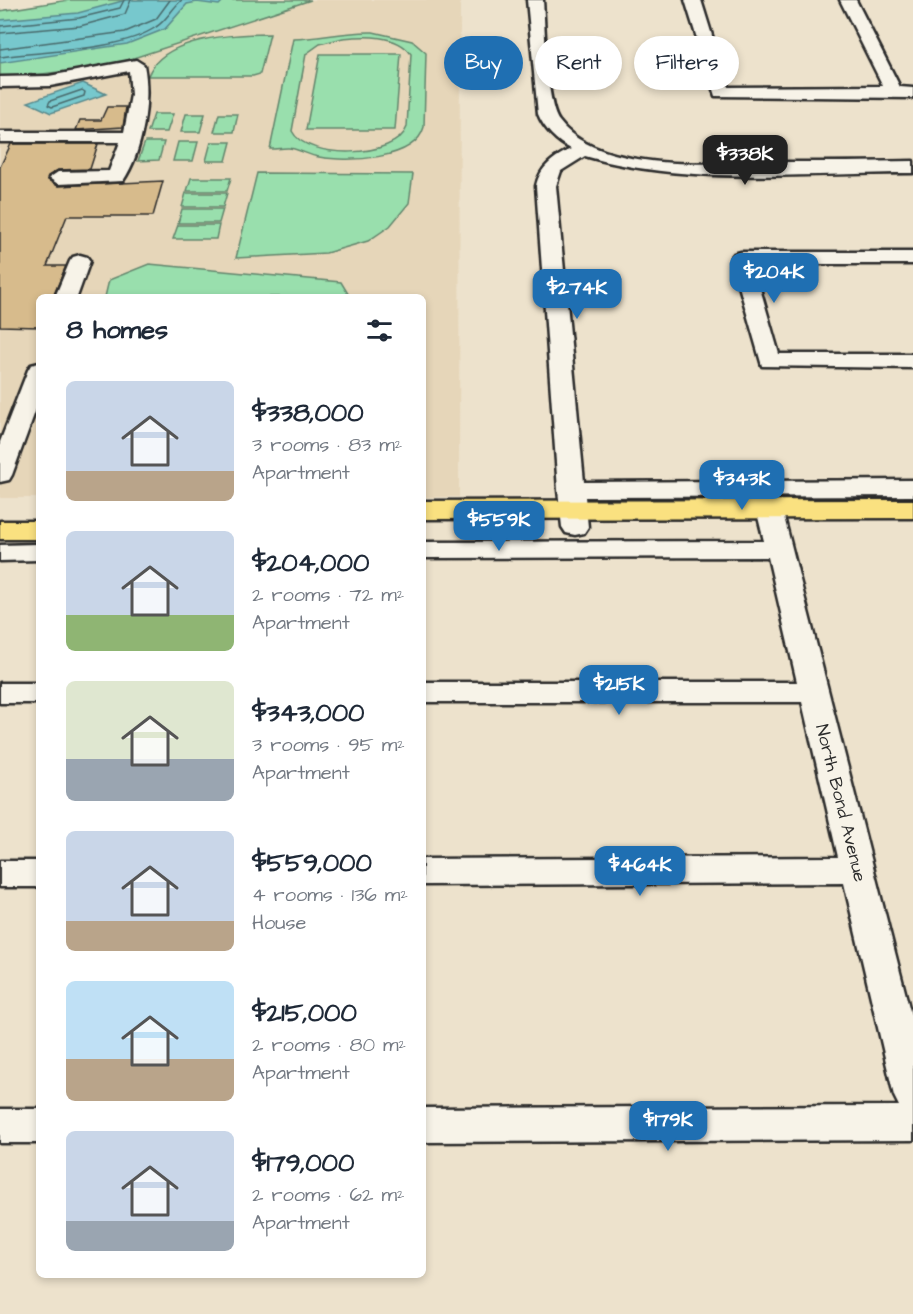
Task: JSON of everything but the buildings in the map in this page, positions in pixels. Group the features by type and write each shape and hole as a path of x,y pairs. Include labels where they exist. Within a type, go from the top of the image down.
{"main road":[{"path":"426,528 573,509"},
{"path":"426,510 573,509 774,528 913,527"},
{"path":"774,528 913,509"},
{"path":"0,511 36,511"},
{"path":"0,530 36,530"}],"street":[{"path":"535,0 546,112 558,131 585,150 631,163 686,168 913,167"},
{"path":"693,0 721,92 894,91 913,93"},
{"path":"848,0 894,91"},
{"path":"0,82 50,81 71,75 136,65 141,104 116,177 58,178"},
{"path":"0,137 130,137"},
{"path":"585,150 552,169 546,178 573,509 913,488"},
{"path":"913,258 741,258 770,361 913,361"},
{"path":"67,294 80,261"},
{"path":"0,475 36,378"},
{"path":"426,550 774,528"},
{"name":"North Bond Avenue","path":"774,528 913,1096"},
{"path":"0,553 36,552"},
{"path":"426,692 814,692"},
{"path":"0,693 36,693"},
{"path":"426,872 858,870"},
{"path":"0,874 36,874"},
{"path":"426,1125 913,1123"},
{"path":"0,1126 36,1126"}],"shaded area":[{"path":"311,0 460,0 460,36 444,36 444,90 460,90 459,497 426,497 426,294 36,294 36,498 0,498 0,79 109,66"}],"green space":[{"path":"69,0 311,0 109,66 0,79 0,11"},
{"path":"373,32 412,41 426,53 424,127 418,138 408,147 394,153 362,159 331,159 292,148 270,149 293,39","holes":["370,37 389,40 405,47 411,54 407,127 399,138 386,145 369,150 332,151 314,147 301,140 292,131 306,54 320,44 343,38"]},
{"path":"270,34 260,74 253,76 148,76 156,63 168,53 201,40"},
{"path":"320,54 401,54 395,130 306,130"},
{"path":"154,114 173,114 167,132 148,132"},
{"path":"186,114 205,114 200,132 181,132"},
{"path":"219,114 238,114 234,132 214,132"},
{"path":"145,142 164,142 159,160 138,161"},
{"path":"178,142 198,142 193,161 173,161"},
{"path":"211,142 231,142 226,161 206,161"},
{"path":"257,173 413,174 409,203 390,226 368,241 326,253 236,258"},
{"path":"191,178 231,178 227,191 187,191"},
{"path":"186,193 227,193 223,207 182,207"},
{"path":"182,209 223,209 219,223 178,223"},
{"path":"178,225 219,225 216,239 173,239"},
{"path":"149,264 341,282 348,294 106,294 109,280"}],"water":[{"path":"126,0 224,0 219,5 197,2 187,4 165,29 127,44 0,63 0,20 78,13"},
{"path":"83,83 106,94 51,113 28,102"}]}
